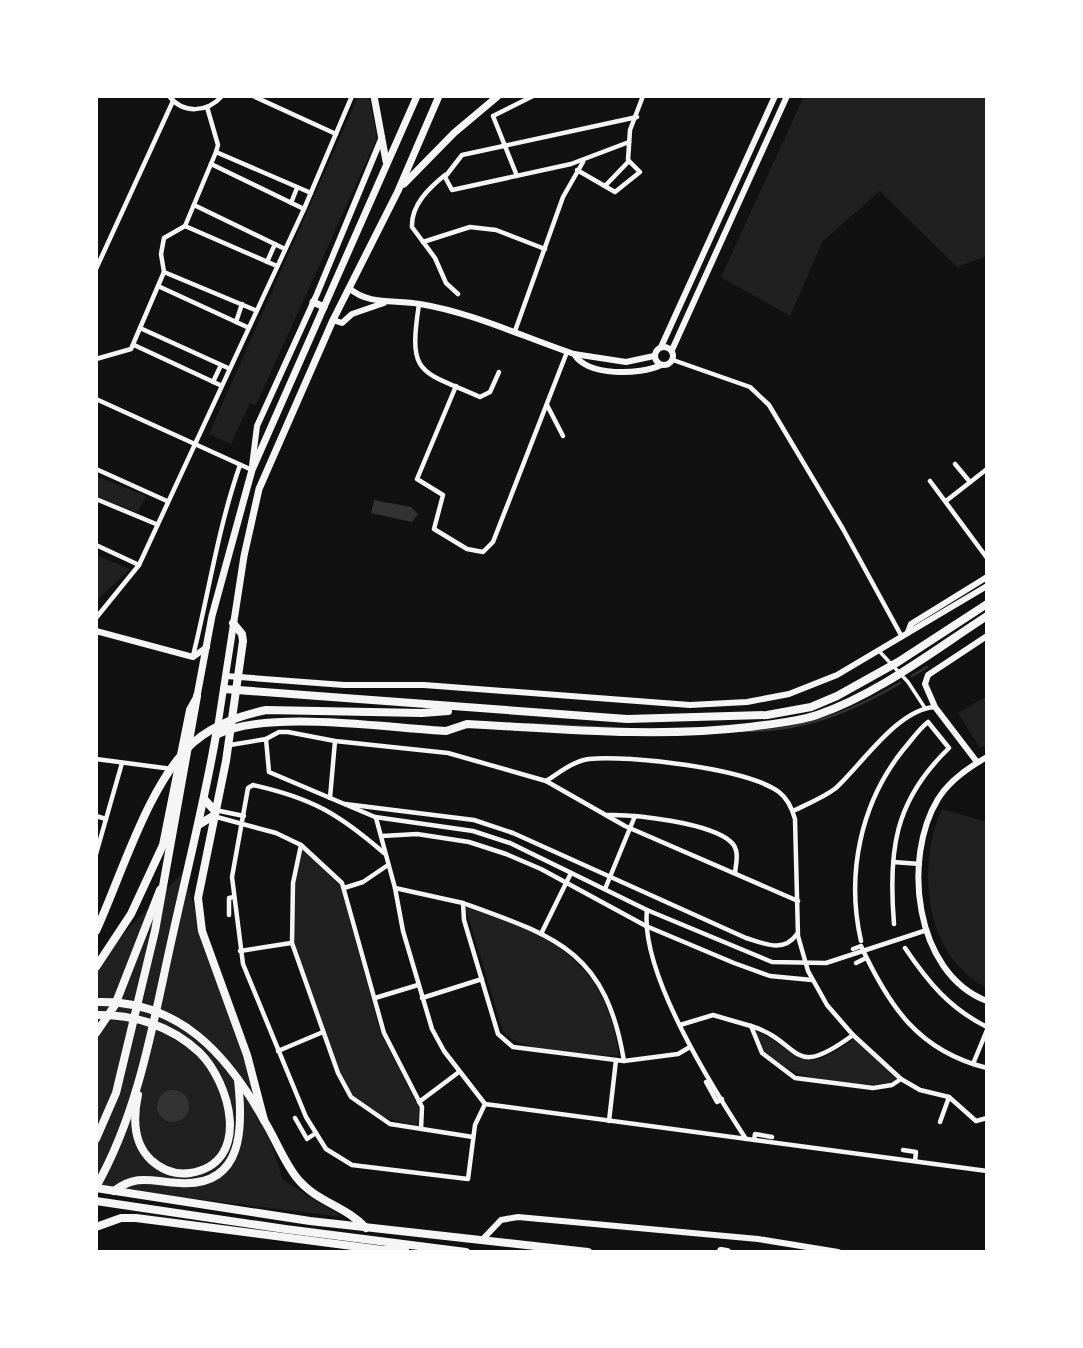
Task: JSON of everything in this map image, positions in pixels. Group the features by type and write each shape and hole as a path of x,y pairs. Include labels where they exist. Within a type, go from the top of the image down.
{"main road":[{"path":"374,96 386,163"},
{"path":"96,1139 116,1093 155,932 212,616 252,470 417,96"},
{"path":"96,1015 127,1017 166,1029 189,1043 216,1073 229,1104 231,1126 227,1144 208,1166 180,1173 153,1162 137,1136 135,1110 143,1069 200,824 205,800 233,623 259,489 333,320 398,191 439,96"},
{"path":"398,191 453,132 498,96"},
{"path":"313,302 324,307"},
{"path":"224,689 627,719 727,718 789,712 837,696 898,662 987,604"},
{"path":"216,735 230,727 269,721 446,731 467,724 615,732 704,732 772,724 814,716 845,704 987,616"},
{"path":"233,623 242,634 243,641 228,745 198,898 200,921 247,1055 264,1120"},
{"path":"96,967 131,914 163,845 190,710 197,696"},
{"path":"96,932 165,776 193,742 208,732 241,716 266,710 422,713 471,709"},
{"path":"205,800 214,813"},
{"path":"200,824 214,813"},
{"path":"96,1033 105,1024 163,883"},
{"path":"96,1002 138,1005 168,1015 207,1041 238,1077 291,1170 304,1186 322,1200 355,1217 366,1228"},
{"path":"143,1069 112,1160 96,1188 310,1221 588,1252"},
{"path":"96,1208 122,1184 133,1179 194,1182 223,1167 236,1152 242,1128 238,1077"},
{"path":"96,1201 466,1252"},
{"path":"96,1227 121,1218 136,1218 383,1250 418,1247"},
{"path":"721,1251 727,1252"}],"street":[{"path":"96,269 171,99 190,109 207,107 222,96"},
{"path":"253,96 336,134"},
{"path":"96,618 139,565 220,385 304,209 352,96"},
{"path":"517,176 494,116 533,96"},
{"path":"577,170 617,192 640,172 629,160 629,142 630,130 643,96"},
{"path":"349,288 359,295 386,302 419,303 515,331 570,353 626,362 654,356 661,347 775,96"},
{"path":"673,360 672,350 787,96"},
{"path":"96,359 128,351 134,345 164,272 161,254 164,238 185,226 216,152 218,145 207,107"},
{"path":"458,294 446,283 435,258 412,227 413,216 426,191 445,174 459,156 637,117"},
{"path":"765,119 774,124"},
{"path":"96,399 252,470 257,426 313,302 382,137"},
{"path":"445,174 452,190 587,159 629,142"},
{"path":"216,152 311,193"},
{"path":"515,331 577,170 587,159"},
{"path":"605,186 629,160"},
{"path":"211,164 304,209"},
{"path":"291,203 297,188"},
{"path":"194,205 285,249"},
{"path":"185,226 277,266"},
{"path":"422,242 470,227 496,230 545,248"},
{"path":"267,262 275,244"},
{"path":"164,272 255,310"},
{"path":"158,286 247,327"},
{"path":"333,320 342,323 352,314 386,302"},
{"path":"419,303 413,342 416,360 434,377 486,397 499,372"},
{"path":"236,322 242,304"},
{"path":"140,328 228,368"},
{"path":"134,345 220,385"},
{"path":"661,347 672,350"},
{"path":"570,353 579,360 624,374 646,373 673,360 750,387 769,405 905,634"},
{"path":"456,386 417,479 443,495 435,529 472,550 487,550 493,542 570,353"},
{"path":"654,356 661,365"},
{"path":"213,382 221,365"},
{"path":"547,404 564,436"},
{"path":"955,464 970,482"},
{"path":"193,657 204,596 227,504 240,465"},
{"path":"96,469 167,500"},
{"path":"946,501 987,469"},
{"path":"930,481 987,558"},
{"path":"96,499 156,524"},
{"path":"96,545 139,565"},
{"path":"905,634 911,624 987,577"},
{"path":"226,676 710,705 789,694 837,675 880,652 905,634 916,631 987,586"},
{"path":"96,631 193,657"},
{"path":"977,762 935,707 926,690 925,679 987,636"},
{"path":"193,657 207,647"},
{"path":"880,652 908,682 925,708"},
{"path":"793,811 834,789 908,716 925,708 935,707"},
{"path":"861,941 855,893 857,856 863,829 888,769 929,722 948,748 916,784 895,836 894,924"},
{"path":"228,745 266,739 279,732 448,753 546,782 630,829 798,901"},
{"path":"266,739 269,772 341,804 375,817 473,831 510,843 647,910 772,962 826,963 865,955 927,930"},
{"path":"330,798 335,741"},
{"path":"987,757 977,762 940,796 927,825 920,864 920,893 927,930 949,973 969,992 987,1001"},
{"path":"96,759 178,770"},
{"path":"546,782 575,763 589,759 650,762 752,778 778,792 793,811 798,933 812,980 827,1005 853,1035 901,1079 920,1090 949,1097 972,1119 981,1122 987,1118"},
{"path":"96,853 122,763"},
{"path":"384,853 327,809 294,794 249,786 232,877 234,897 240,951 278,1051 326,1149 352,1165 468,1179 473,1137 485,1104"},
{"path":"341,804 474,820 513,832 608,878 760,942 781,946 791,943 798,933"},
{"path":"214,813 244,816"},
{"path":"214,813 301,845 342,883 384,1033 419,1102 421,1129"},
{"path":"96,816 106,819"},
{"path":"606,816 635,816 684,824 731,841 737,857 735,873"},
{"path":"605,889 635,816"},
{"path":"375,817 418,985 437,1039 485,1104 987,1171"},
{"path":"382,836 405,833 469,842 506,854 567,883 646,926 770,976 812,980"},
{"path":"301,845 293,883 292,943 323,1032 351,1097 390,1124 473,1137"},
{"path":"893,862 920,864"},
{"path":"344,888 363,882 388,865"},
{"path":"541,933 571,873"},
{"path":"395,888 463,903 541,933 579,958 595,976 615,1015 624,1061"},
{"path":"229,915 229,898 234,897"},
{"path":"463,903 464,920 498,1034 513,1047 624,1061 678,1054 690,1047"},
{"path":"647,910 648,944 680,1025 690,1047 746,1139"},
{"path":"240,951 292,943"},
{"path":"853,949 861,946 886,997 912,1027 944,1051 987,1068"},
{"path":"905,948 926,979 947,1003 987,1029 973,1064"},
{"path":"856,963 865,955"},
{"path":"422,998 482,979"},
{"path":"375,998 418,985"},
{"path":"680,1025 713,1015 765,1032 802,1058 814,1057 853,1035"},
{"path":"751,1026 762,1054 795,1078 873,1088 892,1085 901,1079"},
{"path":"278,1051 323,1032"},
{"path":"609,1121 616,1060"},
{"path":"419,1102 459,1072"},
{"path":"706,1082 717,1102 722,1099"},
{"path":"940,1122 949,1097"},
{"path":"295,1118 307,1139 316,1133"},
{"path":"754,1140 755,1134 772,1137"},
{"path":"904,1150 916,1152 915,1161"},
{"path":"482,1240 501,1220 518,1217 758,1239 838,1252"}],"shaded area":[{"path":"369,96 377,138 256,405 250,403 231,444 209,434 358,97"},
{"path":"804,96 987,96 987,256 957,267 880,191 823,241 790,316 721,277"},
{"path":"96,476 146,496 137,513 96,496"},
{"path":"374,500 411,507 418,514 412,522 371,513"},
{"path":"96,555 130,569 96,601"},
{"path":"987,696 987,745 980,748 958,713"},
{"path":"942,809 987,822 987,988 966,974 950,955 938,933 931,908 929,857"},
{"path":"302,849 340,885 381,1034 419,1108 418,1125 391,1119 366,1107 352,1094 337,1066 311,999 293,932 294,896"},
{"path":"183,872 283,1180 342,1217 96,1186 96,962"},
{"path":"465,906 523,927 569,956 587,974 602,996 612,1023 619,1056 574,1053 525,1045 503,1032"},
{"path":"754,1030 801,1058 810,1060 835,1052 854,1039 898,1080 866,1085 829,1082 810,1077 793,1071 766,1054"},
{"path":"173,1090 184,1095 189,1106 184,1117 173,1122 162,1117 157,1106 162,1095"}],"waterway":[{"path":"912,676 927,667"},
{"path":"741,731 784,728 824,719 900,683"},
{"path":"528,724 612,728"}]}
